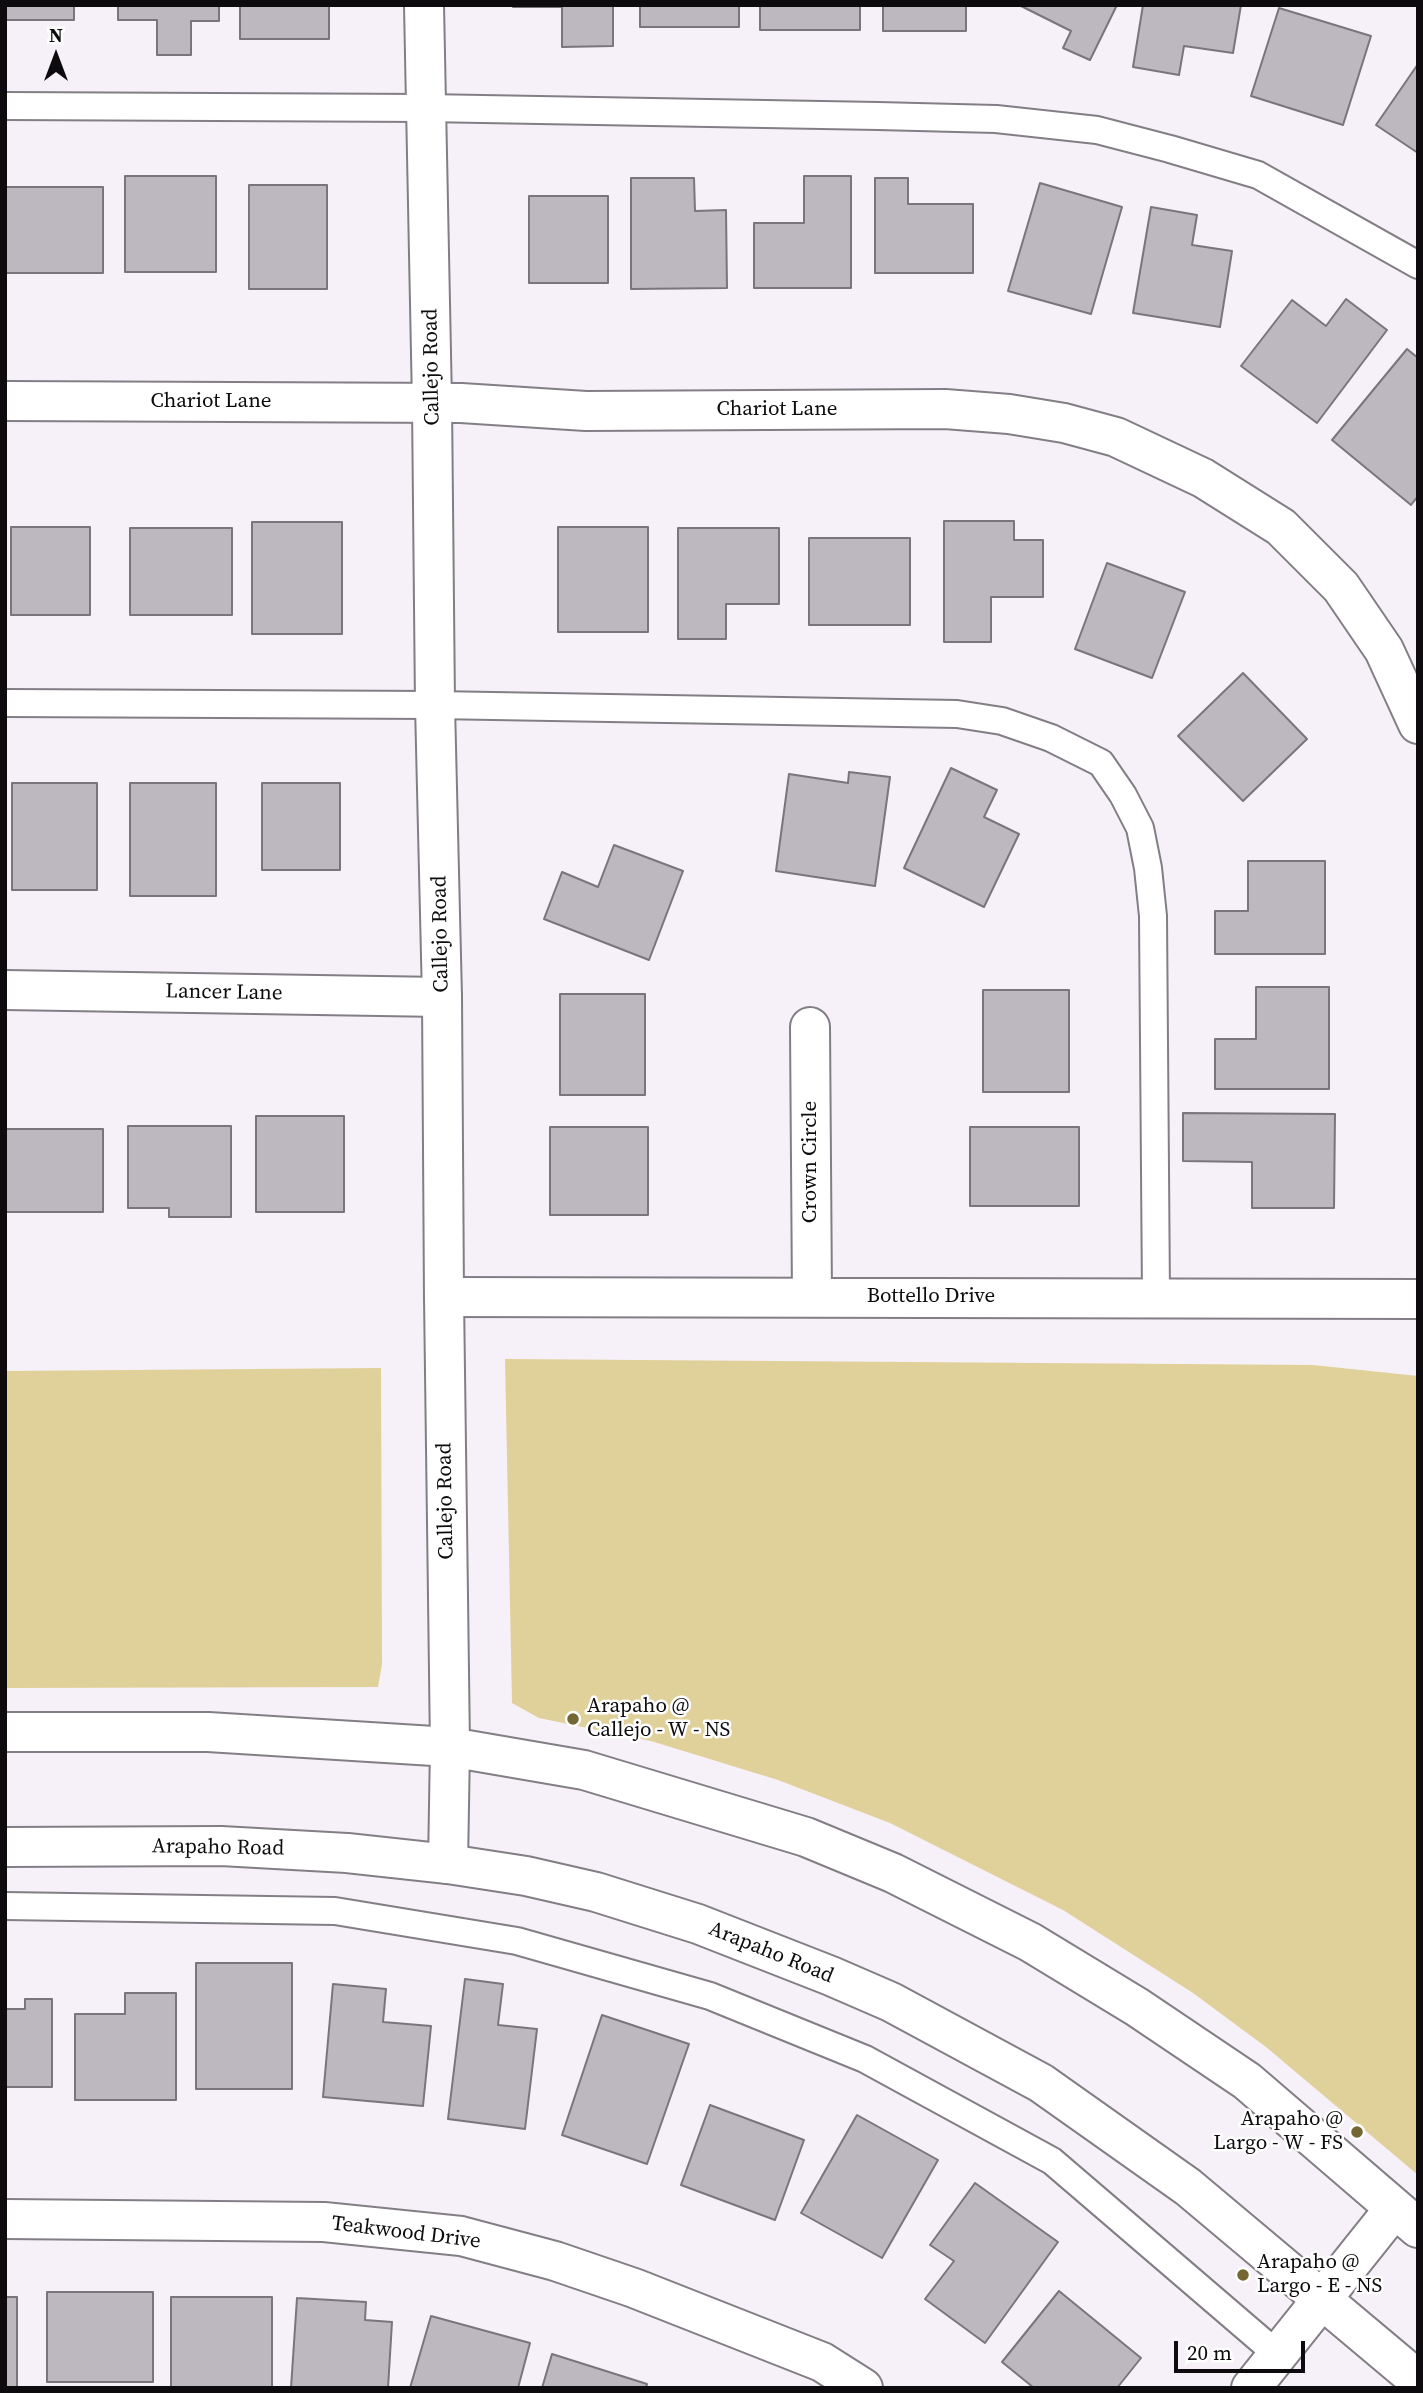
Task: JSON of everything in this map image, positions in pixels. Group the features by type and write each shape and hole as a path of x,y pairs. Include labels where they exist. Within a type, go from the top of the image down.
{"street":[{"name":"Callejo Road","path":"424,5 442,997 450,1747 448,1864"},
{"name":"Chariot Lane","path":"5,401 432,403 586,411 945,410 1023,416 1064,423 1115,437 1203,478 1281,527 1341,587 1384,650 1418,724"},
{"name":"Lancer Lane","path":"5,990 442,997"},
{"name":"Crown Circle","path":"810,1027 812,1297"},
{"name":"Bottello Drive","path":"444,1297 1418,1299"},
{"path":"5,1732 208,1732 450,1747 584,1770 806,1837 893,1873 1030,1942 1136,2007 1247,2081 1406,2218 1323,2300 1251,2388"},
{"name":"Arapaho Road","path":"5,1847 221,1846 347,1853 448,1864 526,1876 596,1892 698,1924 891,2002 1041,2083 1188,2187 1418,2380"},
{"name":"Teakwood Drive","path":"5,2219 324,2222 461,2236 555,2261 634,2288 822,2362 863,2388"}],"lane":[{"path":"5,107 426,108 996,119 1097,130 1258,175 1418,265"},
{"path":"5,703 435,705 957,714 1002,721 1051,738 1101,762 1123,795 1140,828 1152,904 1156,1297"},
{"path":"5,1906 335,1911 517,1941 710,1996 865,2059 1052,2161 1277,2354"}],"shaded area":[{"path":"505,1359 1313,1365 1418,1376 1418,2175 1266,2047 1193,1993 1063,1910 890,1823 778,1780 651,1741 539,1718 512,1703"},
{"path":"381,1368 382,1664 378,1687 5,1688 5,1371"}],"building":[{"path":"5,5 74,5 74,20 5,20"},
{"path":"118,5 219,5 219,21 191,21 191,55 157,55 157,20 118,20"},
{"path":"240,5 329,5 329,39 240,39"},
{"path":"513,5 613,5 613,46 562,47 562,7"},
{"path":"640,5 739,5 739,27 640,27"},
{"path":"760,5 860,5 860,30 760,30"},
{"path":"883,5 966,5 966,31 883,31"},
{"path":"1019,5 1117,5 1090,60 1063,48 1071,31"},
{"path":"1143,5 1241,5 1233,53 1184,46 1179,75 1133,67"},
{"path":"1279,8 1371,36 1343,125 1251,96"},
{"path":"1418,64 1418,153 1376,125"},
{"path":"125,176 216,176 216,272 125,272"},
{"path":"804,176 851,176 851,288 754,288 754,223 804,223"},
{"path":"631,178 694,178 695,211 726,210 727,288 631,289"},
{"path":"875,178 908,178 908,204 973,204 973,273 875,273"},
{"path":"1040,183 1122,207 1091,314 1008,291"},
{"path":"249,185 327,185 327,289 249,289"},
{"path":"5,187 103,187 103,273 5,273"},
{"path":"529,196 608,196 608,283 529,283"},
{"path":"1151,207 1197,215 1192,245 1232,251 1220,327 1133,313"},
{"path":"1346,299 1387,330 1317,423 1241,366 1292,300 1326,326"},
{"path":"1407,349 1418,358 1418,496 1411,505 1332,440"},
{"path":"944,521 1014,521 1014,540 1043,540 1043,597 991,597 991,642 944,642"},
{"path":"252,522 342,522 342,634 252,634"},
{"path":"11,527 90,527 90,615 11,615"},
{"path":"558,527 648,527 648,632 558,632"},
{"path":"130,528 232,528 232,615 130,615"},
{"path":"678,528 779,528 779,604 726,604 726,639 678,639"},
{"path":"809,538 910,538 910,625 809,625"},
{"path":"1107,563 1185,592 1152,678 1075,649"},
{"path":"1243,673 1307,739 1243,801 1178,736"},
{"path":"951,768 997,790 984,817 1019,834 984,907 904,868"},
{"path":"849,772 890,777 875,886 776,871 789,774 848,783"},
{"path":"12,783 97,783 97,890 12,890"},
{"path":"130,783 216,783 216,896 130,896"},
{"path":"262,783 340,783 340,870 262,870"},
{"path":"614,845 683,871 649,960 544,919 562,872 598,887"},
{"path":"1248,861 1325,861 1325,954 1215,954 1215,911 1248,911"},
{"path":"1256,987 1329,987 1329,1089 1215,1089 1215,1039 1256,1039"},
{"path":"983,990 1069,990 1069,1092 983,1092"},
{"path":"560,994 645,994 645,1095 560,1095"},
{"path":"1183,1113 1335,1114 1334,1208 1252,1208 1252,1162 1183,1161"},
{"path":"256,1116 344,1116 344,1212 256,1212"},
{"path":"128,1126 231,1126 231,1217 169,1217 169,1208 128,1208"},
{"path":"550,1127 648,1127 648,1215 550,1215"},
{"path":"970,1127 1079,1127 1079,1206 970,1206"},
{"path":"5,1129 103,1129 103,1212 5,1212"},
{"path":"196,1963 292,1963 292,2089 196,2089"},
{"path":"465,1979 503,1984 498,2025 537,2029 525,2129 448,2119"},
{"path":"333,1984 386,1989 383,2022 431,2026 423,2106 323,2097"},
{"path":"125,1993 176,1993 176,2100 75,2100 75,2014 125,2014"},
{"path":"25,1999 52,1999 52,2087 5,2087 5,2009 25,2009"},
{"path":"602,2015 689,2044 647,2164 562,2135"},
{"path":"710,2105 804,2140 775,2220 681,2185"},
{"path":"857,2115 938,2160 882,2258 801,2213"},
{"path":"975,2183 1058,2242 985,2343 925,2299 954,2261 930,2245"},
{"path":"1059,2291 1141,2358 1117,2388 1034,2388 1002,2362"},
{"path":"47,2292 153,2292 153,2382 47,2382"},
{"path":"5,2297 17,2297 17,2388 5,2388"},
{"path":"171,2297 272,2297 272,2387 171,2387"},
{"path":"297,2298 366,2302 365,2320 392,2322 388,2388 291,2388"},
{"path":"431,2316 530,2343 518,2388 410,2388"},
{"path":"552,2354 647,2384 646,2388 542,2388"}],"place":[{"name":"Arapaho @ Callejo - W - NS","path":"573,1719"},
{"name":"Arapaho @ Largo - W - FS","path":"1357,2132"},
{"name":"Arapaho @ Largo - E - NS","path":"1243,2275"}]}
